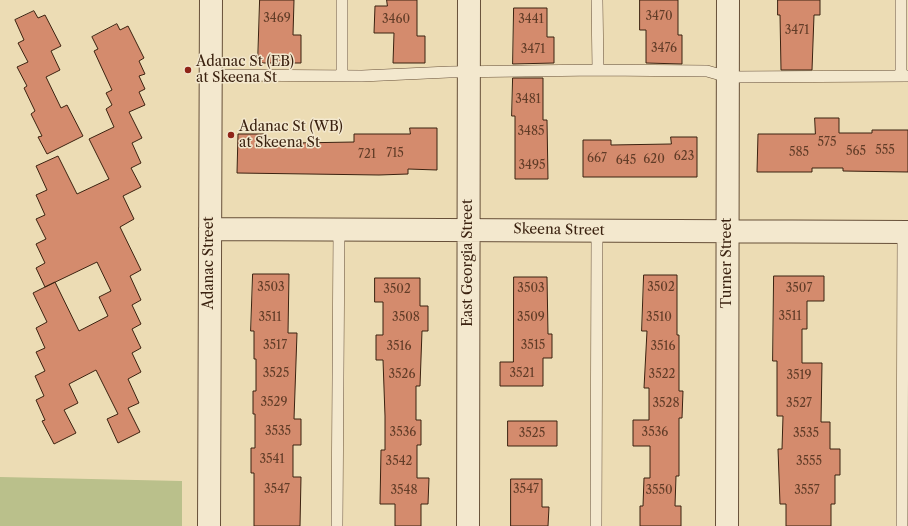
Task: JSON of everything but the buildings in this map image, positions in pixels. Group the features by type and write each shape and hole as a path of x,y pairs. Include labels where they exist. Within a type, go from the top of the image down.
{"street":[{"name":"Adanac Street","path":"210,526 211,0"},
{"name":"East Georgia Street","path":"468,526 469,0"},
{"name":"Turner Street","path":"727,526 728,0"},
{"name":"Skeena Street","path":"210,229 905,232"}],"lane":[{"path":"342,0 342,76"},
{"path":"597,0 598,70"},
{"path":"210,75 342,76 598,70 707,71 728,77 904,76 901,0"},
{"path":"337,526 339,229"},
{"path":"596,526 597,231"},
{"path":"902,526 905,232"}],"green space":[{"path":"0,477 182,481 182,526 0,526"}],"place":[{"name":"Adanac St (EB) at Skeena St","path":"188,70"},
{"name":"Adanac St (WB) at Skeena St","path":"231,135"}]}
